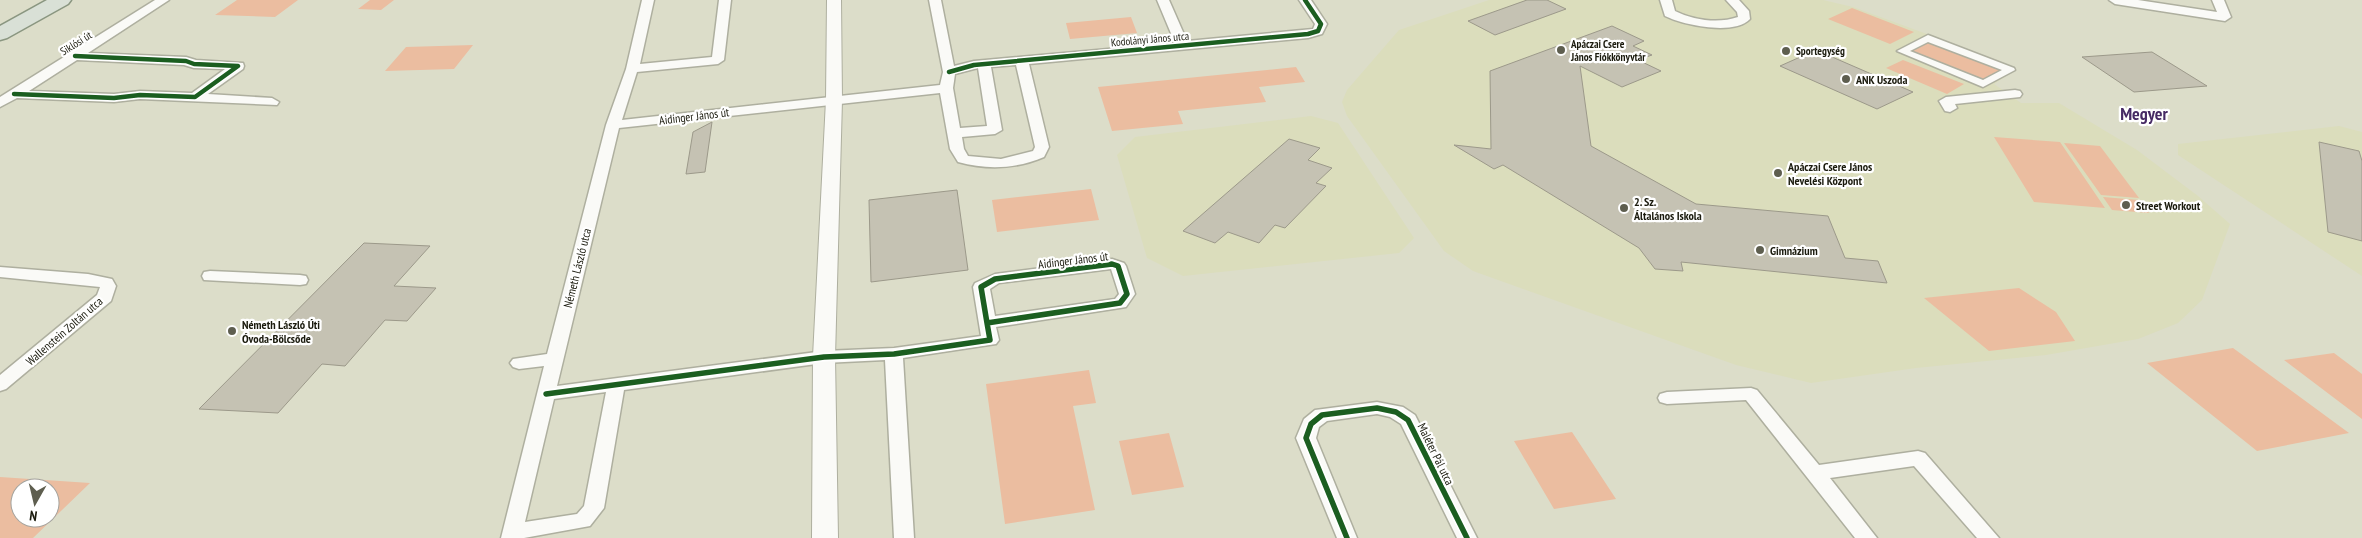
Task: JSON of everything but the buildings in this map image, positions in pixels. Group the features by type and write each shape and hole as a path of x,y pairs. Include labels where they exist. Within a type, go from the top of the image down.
{"main road":[{"path":"0,34 62,0"}],"street":[{"name":"Siklósi út","path":"0,103 163,0"},
{"name":"Németh László utca","path":"512,535 613,125 632,69 648,0"},
{"path":"632,69 718,60 725,0"},
{"path":"825,538 824,357 834,100 834,0"},
{"path":"935,0 948,72 946,88 957,148 963,159 972,162 990,163 1030,158 1039,154 1042,147 1022,61"},
{"name":"Kodolányi János utca","path":"1163,0 1183,47"},
{"name":"Kodolányi János utca","path":"948,72 984,64 1308,34 1318,31 1321,24 1305,0"},
{"path":"1666,0 1669,13 1676,17 1686,20 1724,24 1736,23 1744,19 1743,11 1732,0"},
{"path":"2115,0 2225,17 2218,0"},
{"path":"1928,38 1947,45 2010,70 1984,84 1902,51 1928,38"},
{"path":"75,56 186,60 194,64 238,66 195,97"},
{"path":"954,133 994,130 984,64"},
{"name":"Aidinger János út","path":"613,125 946,88"},
{"path":"14,94 114,98 140,95 272,102"},
{"path":"1950,108 1946,102 2015,94"},
{"name":"Aidinger János út","path":"546,394 824,357 894,354 990,340 986,323 981,287 995,279 1112,264 1118,266 1127,294 1120,303 986,323"},
{"name":"Wallenstein Zoltán utca","path":"0,272 88,279 106,283 108,286 105,297 0,385"},
{"path":"210,276 300,280"},
{"path":"894,354 904,538"},
{"path":"519,363 555,358"},
{"path":"512,535 563,531 583,521 594,508 616,385"},
{"path":"1667,398 1751,394 1867,538"},
{"name":"Maléter Pál utca","path":"1347,538 1306,438 1312,424 1322,415 1377,408 1396,412 1408,420 1467,538"},
{"path":"1814,473 1918,458 1988,538"}],"shaded area":[{"path":"237,0 298,0 275,17 215,15"},
{"path":"370,0 394,0 381,10 358,9"},
{"name":"Apáczai Csere János Nevelési Központ","path":"1489,0 1823,0 1853,7 1935,37 2014,71 1994,84 2021,103 2059,103 2137,150 2198,196 2230,224 2202,300 2178,323 2138,339 2046,355 1916,368 1811,383 1736,365 1473,271 1444,251 1347,116 1342,102 1347,90 1399,30"},
{"path":"1852,8 1914,32 1890,44 1828,19"},
{"path":"1131,17 1137,33 1070,39 1066,23"},
{"path":"1931,40 2006,70 1982,82 1907,51"},
{"path":"473,45 454,69 385,71 406,47"},
{"path":"1903,60 1964,84 1947,94 1886,68"},
{"path":"1296,67 1305,82 1259,87 1266,102 1178,111 1183,124 1112,131 1098,87"},
{"path":"1311,116 1338,123 1414,238 1399,253 1183,276 1147,258 1117,155 1135,137"},
{"path":"2339,126 2362,132 2362,276 2178,155 2178,144"},
{"path":"1994,137 2060,142 2105,208 2034,202"},
{"path":"2064,143 2100,146 2139,198 2101,195"},
{"path":"1091,189 1099,220 997,232 992,200"},
{"name":"Street Workout","path":"2103,197 2139,200 2149,213 2112,210"},
{"path":"2019,288 2056,312 2075,341 1989,351 1924,298"},
{"path":"2233,348 2349,433 2257,451 2147,363"},
{"path":"2334,353 2362,374 2362,419 2284,360"},
{"path":"1089,370 1096,403 1073,406 1095,510 1005,524 986,384"},
{"path":"1572,432 1616,499 1554,509 1514,441"},
{"path":"1169,433 1184,487 1132,495 1119,441"},
{"path":"0,477 15,478 10,478 10,528 43,528 33,538 0,538"},
{"path":"60,481 90,483 60,512"}],"cycle path":[{"path":"949,72 974,65 1308,34 1318,31 1321,24 1305,0"},
{"path":"14,94 114,98 140,95 195,97 238,66 194,64 186,61 75,56"},
{"path":"546,394 824,357 894,354 990,340 981,287 995,279 1112,264 1118,266 1127,294 1120,303 987,323"},
{"path":"1347,538 1306,438 1311,424 1322,415 1377,408 1396,412 1408,420 1467,538"}],"place":[{"name":"Apáczai Csere János Fiókkönyvtár","path":"1561,50"},
{"name":"Sportegység","path":"1786,51"},
{"name":"ANK Uszoda","path":"1846,79"},
{"name":"Apáczai Csere János Nevelési Központ","path":"1778,173"},
{"name":"Street Workout","path":"2126,205"},
{"name":"2. Sz. Általános Iskola","path":"1624,208"},
{"name":"Gimnázium","path":"1760,250"},
{"name":"Németh László Úti Óvoda-Bölcsőde","path":"232,331"}],"district":[{"name":"Megyer","path":"2144,113"}]}
